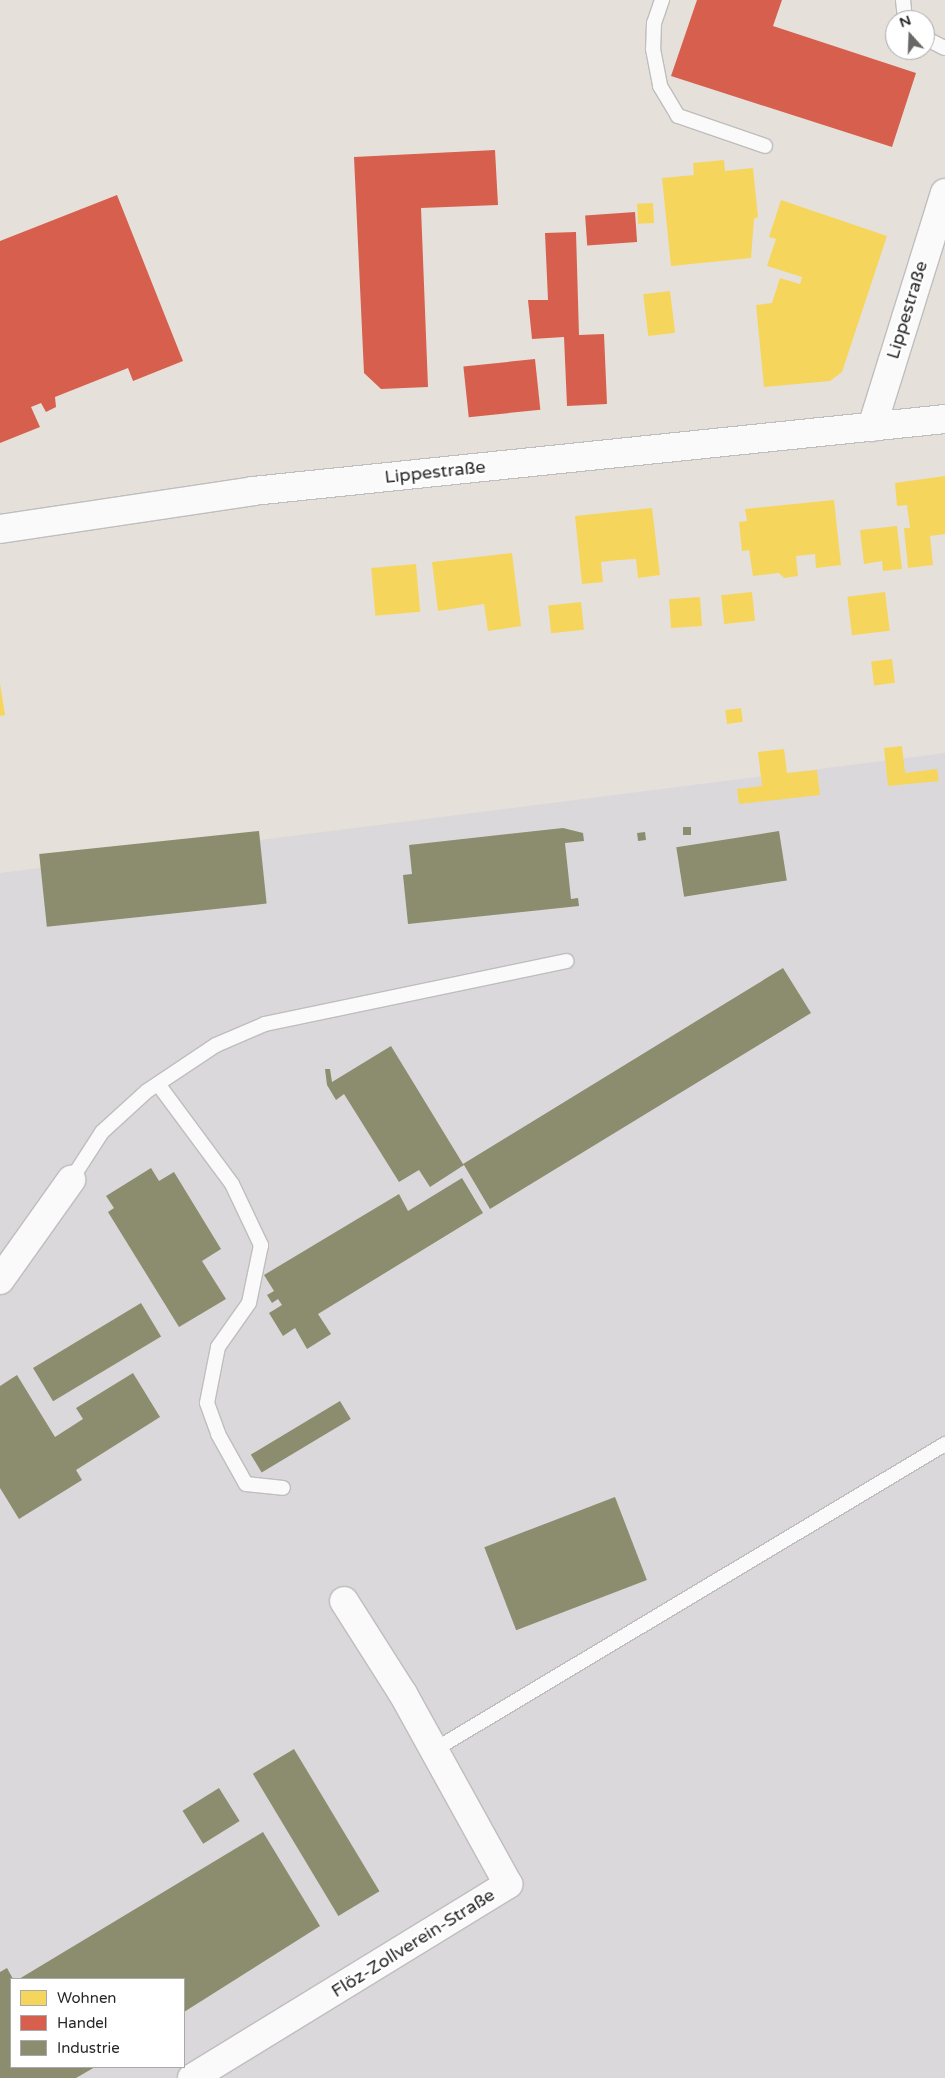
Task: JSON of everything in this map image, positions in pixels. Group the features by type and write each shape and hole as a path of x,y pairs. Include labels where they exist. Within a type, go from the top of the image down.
{"street":[{"name":"Lippestraße","path":"872,427 945,193"},
{"name":"Lippestraße","path":"0,529 253,491 945,418"},
{"path":"0,1280 71,1180"},
{"name":"Flöz-Zollverein-Straße","path":"192,2078 508,1884 403,1694 344,1601"}],"lane":[{"path":"662,0 654,22 653,49 660,86 678,116 765,146"},
{"path":"71,1180 102,1132 158,1084 216,1045 265,1024 566,961"},
{"path":"158,1084 232,1184 261,1245 249,1303 218,1347 207,1404 218,1434 246,1484 284,1488"},
{"path":"434,1750 945,1444"}],"shaded area":[{"path":"945,753 945,2078 0,2078 0,873"}],"building: Wohnen":[{"path":"724,160 725,171 753,168 758,217 754,219 751,258 671,266 662,178 694,175 693,163"},
{"path":"781,200 887,236 842,372 830,381 764,387 756,305 772,303 780,278 800,284 802,277 767,266 776,239 769,237"},
{"path":"653,203 654,223 638,224 637,204"},
{"path":"670,291 675,333 648,336 643,294"},
{"path":"945,476 945,534 930,536 933,565 908,568 904,528 910,528 907,505 897,506 895,483"},
{"path":"834,500 841,565 816,568 815,554 796,556 798,576 784,578 779,573 753,576 749,550 742,551 739,522 747,521 745,509"},
{"path":"652,508 660,575 638,578 636,559 601,562 603,582 582,584 575,516"},
{"path":"897,526 902,569 883,571 882,561 864,564 860,530"},
{"path":"512,553 521,626 488,631 484,604 438,611 432,562"},
{"path":"416,564 420,612 375,616 371,568"},
{"path":"752,592 755,621 724,624 721,595"},
{"path":"885,592 890,631 852,635 847,597"},
{"path":"700,597 702,626 671,628 669,599"},
{"path":"581,602 584,630 551,633 548,605"},
{"path":"892,659 895,683 874,685 871,662"},
{"path":"0,683 5,715 0,716"},
{"path":"741,708 743,722 727,724 725,710"},
{"path":"902,746 905,773 937,769 939,781 888,786 884,748"},
{"path":"784,749 787,773 817,770 820,795 739,804 737,789 762,786 758,752"}],"building: Handel":[{"path":"697,0 782,0 773,26 916,73 892,147 671,76"},
{"path":"495,150 498,205 421,208 428,387 381,389 364,373 354,157"},
{"path":"117,195 183,361 133,381 128,368 55,397 56,407 46,412 41,403 31,407 40,427 0,443 0,241"},
{"path":"635,212 637,242 587,245 585,215"},
{"path":"576,232 579,335 604,334 607,404 567,406 564,337 532,339 528,300 548,300 545,233"},
{"path":"535,359 540,410 469,417 463,367"}],"building: Industrie":[{"path":"683,827 691,827 691,835 683,835"},
{"path":"563,828 583,833 584,841 565,843 571,899 578,898 579,906 408,924 403,875 412,874 409,845"},
{"path":"259,831 267,904 47,927 39,854"},
{"path":"779,831 787,880 684,897 676,847"},
{"path":"645,832 646,840 638,841 637,833"},
{"path":"783,968 811,1013 490,1209 464,1165 430,1187 419,1170 399,1182 344,1094 336,1100 327,1085 325,1069 330,1069 332,1082 391,1046 463,1164"},
{"path":"151,1168 159,1181 174,1172 221,1249 202,1261 226,1299 179,1327 108,1212 114,1208 106,1196"},
{"path":"462,1178 483,1213 318,1314 331,1334 307,1349 295,1328 283,1336 269,1313 282,1305 278,1299 272,1303 267,1295 274,1291 264,1275 399,1194 408,1211"},
{"path":"141,1303 161,1336 53,1401 33,1368"},
{"path":"133,1373 160,1417 76,1470 82,1480 19,1519 0,1488 0,1386 17,1375 55,1437 83,1419 76,1408"},
{"path":"340,1401 351,1419 262,1473 251,1455"},
{"path":"615,1497 647,1580 516,1630 484,1547"},
{"path":"294,1749 379,1891 338,1916 253,1774"},
{"path":"219,1788 240,1821 203,1844 183,1811"},
{"path":"263,1832 320,1926 185,2011 185,1978 21,1978"},
{"path":"7,1968 12,1978 10,1978 10,2068 93,2068 76,2078 0,2078 0,1972"}]}
